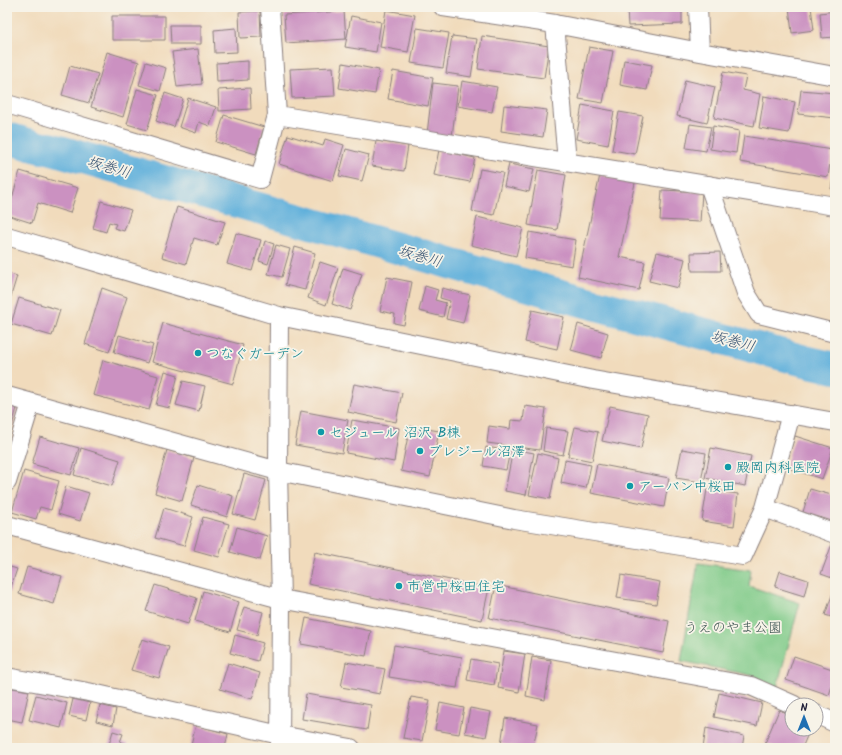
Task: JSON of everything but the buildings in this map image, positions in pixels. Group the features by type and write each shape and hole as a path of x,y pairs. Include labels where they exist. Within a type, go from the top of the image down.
{"street":[{"path":"7,104 260,179 277,116 270,7"},
{"path":"443,7 555,24 835,76"},
{"path":"698,7 700,52"},
{"path":"555,24 567,162"},
{"path":"277,116 835,206"},
{"path":"709,185 746,293 759,314 835,333"},
{"path":"7,236 279,316 593,380 835,422"},
{"path":"279,316 278,471 281,599 280,741"},
{"path":"7,396 278,471 514,519 743,556 765,508 791,414"},
{"path":"7,482 31,403"},
{"path":"765,508 835,534"},
{"path":"7,525 281,599 750,686 784,701"},
{"path":"7,678 88,692 280,741 351,748"},
{"path":"824,717 834,720"}],"green space":[{"name":"うえのやま公園","path":"698,563 751,570 749,586 800,603 777,687 750,675 681,661"}],"waterway":[{"name":"坂巻川","path":"7,138 42,148 49,148 568,297 835,368"}],"place":[{"name":"つなぐガーデン","path":"198,353"},
{"name":"セジュール 沼沢 B棟","path":"321,432"},
{"name":"プレジール沼澤","path":"420,451"},
{"name":"殿岡内科医院","path":"728,467"},
{"name":"アーバン中桜田","path":"630,486"},
{"name":"市営中桜田住宅","path":"399,586"}]}
